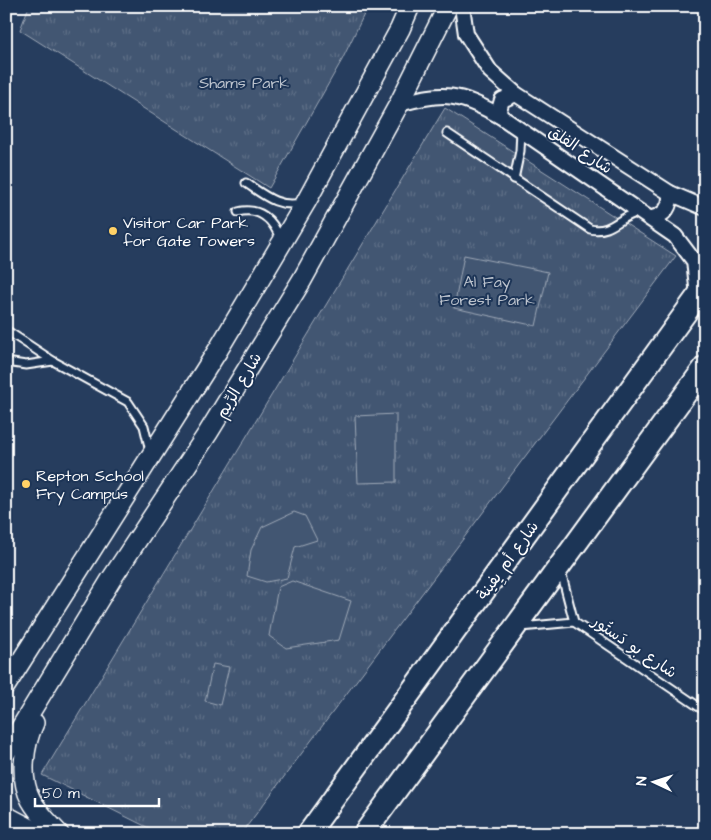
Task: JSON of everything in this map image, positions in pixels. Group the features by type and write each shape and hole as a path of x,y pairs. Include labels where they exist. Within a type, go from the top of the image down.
{"main road":[{"path":"6,685 150,459 280,246 400,29 410,6"},
{"name":"شارع الرِّيم","path":"6,752 61,665 112,578 208,433 302,280 399,104 448,6"},
{"name":"شارع أم يِفينة","path":"308,834 702,291"},
{"path":"366,831 705,367"},
{"path":"6,673 31,647"},
{"path":"59,834 30,798 24,758 26,740 61,665"},
{"path":"6,816 40,834"}],"street":[{"name":"شارع الفلق","path":"462,6 466,34 490,71 516,94 670,193 705,208"},
{"path":"500,116 499,110 502,100 516,94"},
{"name":"شارع الفلق","path":"399,104 432,95 452,95 475,102 500,116 675,236 690,253 694,261 702,291"},
{"path":"647,215 665,213 669,207 670,193"}],"lane":[{"path":"514,178 520,151 521,130"},
{"path":"447,133 590,229 604,230 611,228 627,216 647,215"},
{"path":"246,183 276,203 289,205 306,202"},
{"path":"238,212 256,212 270,219 280,238 280,246"},
{"path":"6,330 53,361 128,402 144,426 149,444 150,459"},
{"path":"6,362 26,365 53,361"},
{"name":"شارع بو دَستُور","path":"560,567 574,622"},
{"name":"شارع بو دَستُور","path":"515,628 574,622 705,711"}],"green space":[{"name":"Shams Park","path":"29,6 368,6 342,60 269,188 20,30"},
{"name":"Al Fay Forest Park","path":"445,108 676,256 241,834 161,834 42,775"},
{"path":"464,255 548,272 536,326 454,308"},
{"path":"396,414 396,482 358,483 355,416"},
{"path":"294,512 305,516 317,540 295,547 287,578 266,582 247,576 251,550 262,527"},
{"path":"292,581 351,601 339,640 286,648 269,636 278,587"},
{"path":"213,664 229,667 220,705 205,701"}],"place":[{"name":"Visitor Car Park for Gate Towers","path":"113,231"},
{"name":"Repton School Fry Campus","path":"26,484"}]}
